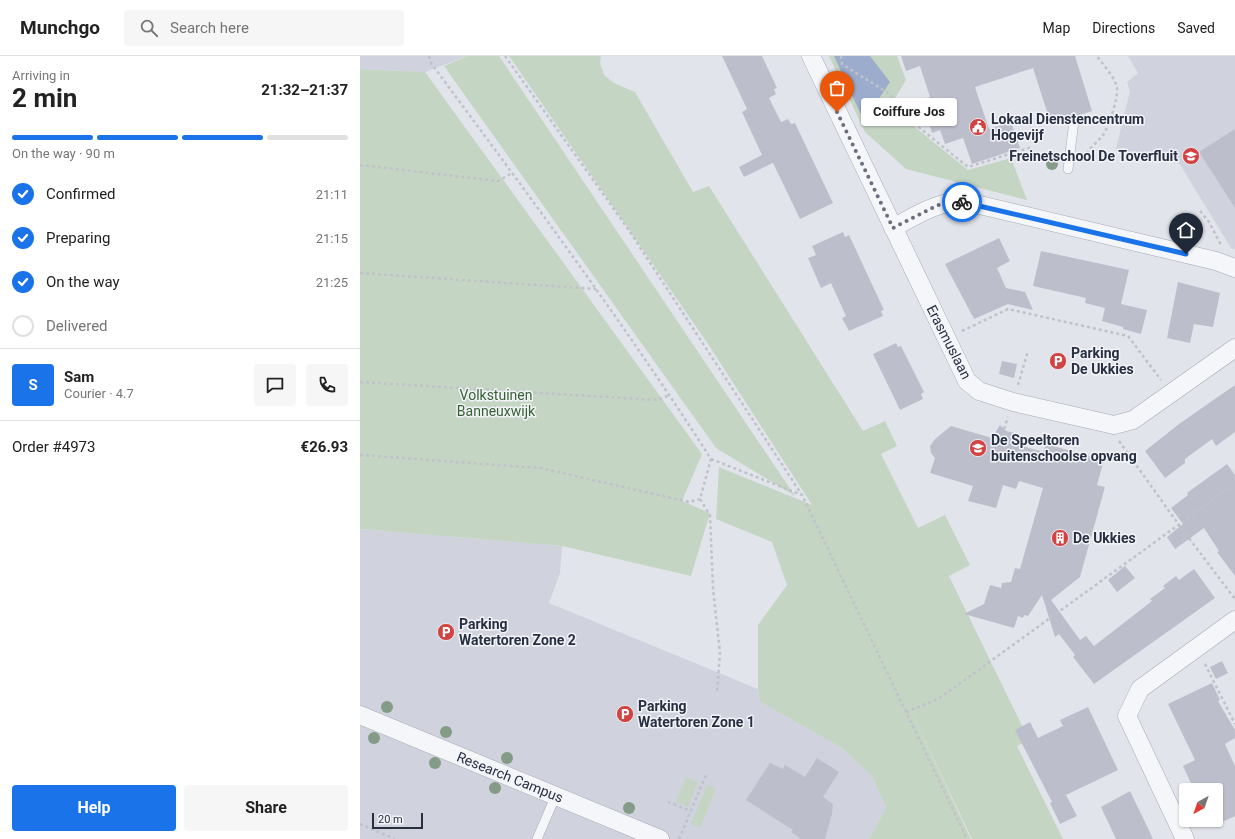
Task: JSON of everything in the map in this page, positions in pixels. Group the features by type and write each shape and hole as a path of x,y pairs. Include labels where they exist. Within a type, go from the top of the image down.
{"street":[{"name":"Erasmuslaan","path":"811,56 967,381 978,391 1013,402 1114,425 1133,420 1235,348"},
{"path":"893,228 938,205 955,202 968,202 1230,266"},
{"path":"1185,839 1127,716 1140,689 1235,620"},
{"name":"Research Campus","path":"360,715 556,794 660,839"}],"lane":[{"path":"1068,169 1074,121"},
{"path":"537,839 556,794"}],"path":[{"path":"429,56 431,63 596,289 670,395 711,459 802,495"},
{"path":"505,56 628,229 802,495 967,839"},
{"path":"841,56 842,64 888,93 898,103"},
{"path":"1082,163 1085,154 1104,134 1113,111 1117,88 1113,79 1097,56"},
{"path":"895,108 968,167 1032,147"},
{"path":"360,165 498,181 512,173"},
{"path":"1200,212 1209,222 1230,266"},
{"path":"360,273 596,289"},
{"path":"947,338 1008,309 1128,336 1171,393"},
{"path":"360,382 657,400 670,395"},
{"path":"1114,425 1120,443 1178,525 1235,599"},
{"path":"360,455 540,468 689,502 700,499"},
{"path":"711,459 700,499 710,515 713,589 720,653 717,692"},
{"path":"906,712 938,699 1235,484"},
{"path":"1197,648 1235,724"},
{"path":"679,839 706,775"},
{"path":"668,802 691,811"},
{"path":"360,824 395,839"}],"shaded area":[{"path":"360,56 468,56 425,72 360,69"},
{"name":"Freinetschool De Toverfluit","path":"1128,56 1235,56 1235,249 1231,248 1179,163 1116,149 1130,91 1127,82 1138,73"},
{"path":"360,529 562,546 560,573 549,603 758,689 760,702 842,748 872,776 886,808 869,839 360,839"}],"green space":[{"path":"468,56 499,56 795,496 716,448 444,66"},
{"path":"509,56 601,56 600,63 604,75 614,83 635,92 693,192 709,186 863,431 885,421 897,446 881,454 918,528 945,515 970,565 949,576 1029,740 1017,746 1063,839 972,839 903,695 971,839 869,839 886,808 872,776 842,748 760,702 758,689 758,625 787,585 772,542 716,519 719,467 812,505 708,344"},
{"path":"829,56 897,56 906,80 890,107 968,170 1011,158 1027,200 906,169 865,132"},
{"name":"Volkstuinen Banneuxwijk","path":"360,69 425,72 702,454 682,501 710,513 691,576 562,546 360,529"},
{"path":"686,777 698,782 688,807 676,802"},
{"path":"707,785 716,789 700,828 691,824"}],"water":[{"path":"834,56 870,56 890,82 864,121"}],"building":[{"path":"722,56 762,56 777,88 774,89 776,94 769,98 781,122 788,119 791,124 795,123 833,203 800,219 773,163 744,177 739,167 762,155 742,112 747,109"},
{"path":"901,56 1075,56 1092,111 1077,116 1072,115 1069,118 1051,124 1033,68 975,87 989,129 1011,122 1020,148 972,164 963,138 945,144 940,130 932,133 921,100 930,97 920,66 906,71"},
{"path":"1235,129 1235,208 1199,152"},
{"path":"843,232 845,237 849,235 884,310 881,311 883,316 849,331 842,318 846,316 831,283 821,288 808,258 816,255 812,246"},
{"path":"999,238 1010,261 997,268 1006,288 1025,292 1033,310 1008,304 974,319 945,264"},
{"path":"1041,251 1129,270 1121,304 1147,310 1141,334 1102,321 1105,308 1085,303 1086,298 1033,286"},
{"path":"1178,282 1220,293 1213,327 1194,324 1190,343 1167,338"},
{"path":"896,343 898,347 901,346 924,392 921,394 923,399 900,410 873,354"},
{"path":"1002,361 1017,364 1014,378 999,374"},
{"path":"1235,385 1235,432 1216,446 1212,439 1185,459 1185,463 1165,478 1145,451 1179,424"},
{"name":"De Ukkies","path":"1000,425 1006,431 1015,433 1012,443 1043,452 1046,444 1104,460 1097,485 1105,487 1080,577 1051,600 1080,640 1086,636 1094,646 1152,601 1150,599 1165,588 1163,586 1176,576 1179,580 1194,569 1215,598 1094,684 1073,657 1075,655 1059,634 1055,637 1042,595 1028,616 1024,615 1023,618 1018,616 1014,628 964,614 984,604 990,585 1001,588 1002,583 1011,582 1015,568 1020,569 1043,488 1019,481 1016,489 1003,485 996,508 968,501 973,486 930,473 935,458 931,453 930,446 935,439 951,426 992,438"},
{"path":"1227,464 1235,475 1235,576 1217,552 1219,551 1204,528 1175,549 1167,537 1183,524 1171,508 1188,495 1187,493"},
{"path":"1125,566 1135,578 1117,592 1108,580"},
{"path":"1222,661 1228,673 1216,679 1210,667"},
{"path":"1212,683 1220,700 1218,701 1235,730 1235,738 1225,744 1235,766 1235,816 1223,822 1223,783 1191,783 1183,766 1195,760 1168,704"},
{"path":"1088,707 1118,770 1066,795 1077,816 1060,824 1050,803 1052,802 1015,730 1030,722 1038,738 1063,726 1060,720"},
{"path":"817,758 839,772 823,797 833,804 832,814 825,839 801,839 791,832 793,830 746,800 770,763 783,769 785,765 805,777"},
{"path":"1130,791 1153,839 1116,839 1101,807"}],"way so far":[{"path":"837,112 893,228 938,205 962,202"}],"place":[{"name":"Coiffure Jos","path":"837,112"},
{"name":"Lokaal Dienstencentrum Hogevijf","path":"978,127"},
{"name":"Freinetschool De Toverfluit","path":"1191,156"},
{"name":"Parking De Ukkies","path":"1058,361"},
{"name":"De Speeltoren buitenschoolse opvang","path":"978,448"},
{"name":"De Ukkies","path":"1060,538"},
{"name":"Parking Watertoren Zone 2","path":"446,632"},
{"name":"Parking Watertoren Zone 1","path":"625,714"}],"route":[{"path":"962,202 968,202 1186,254"}]}
